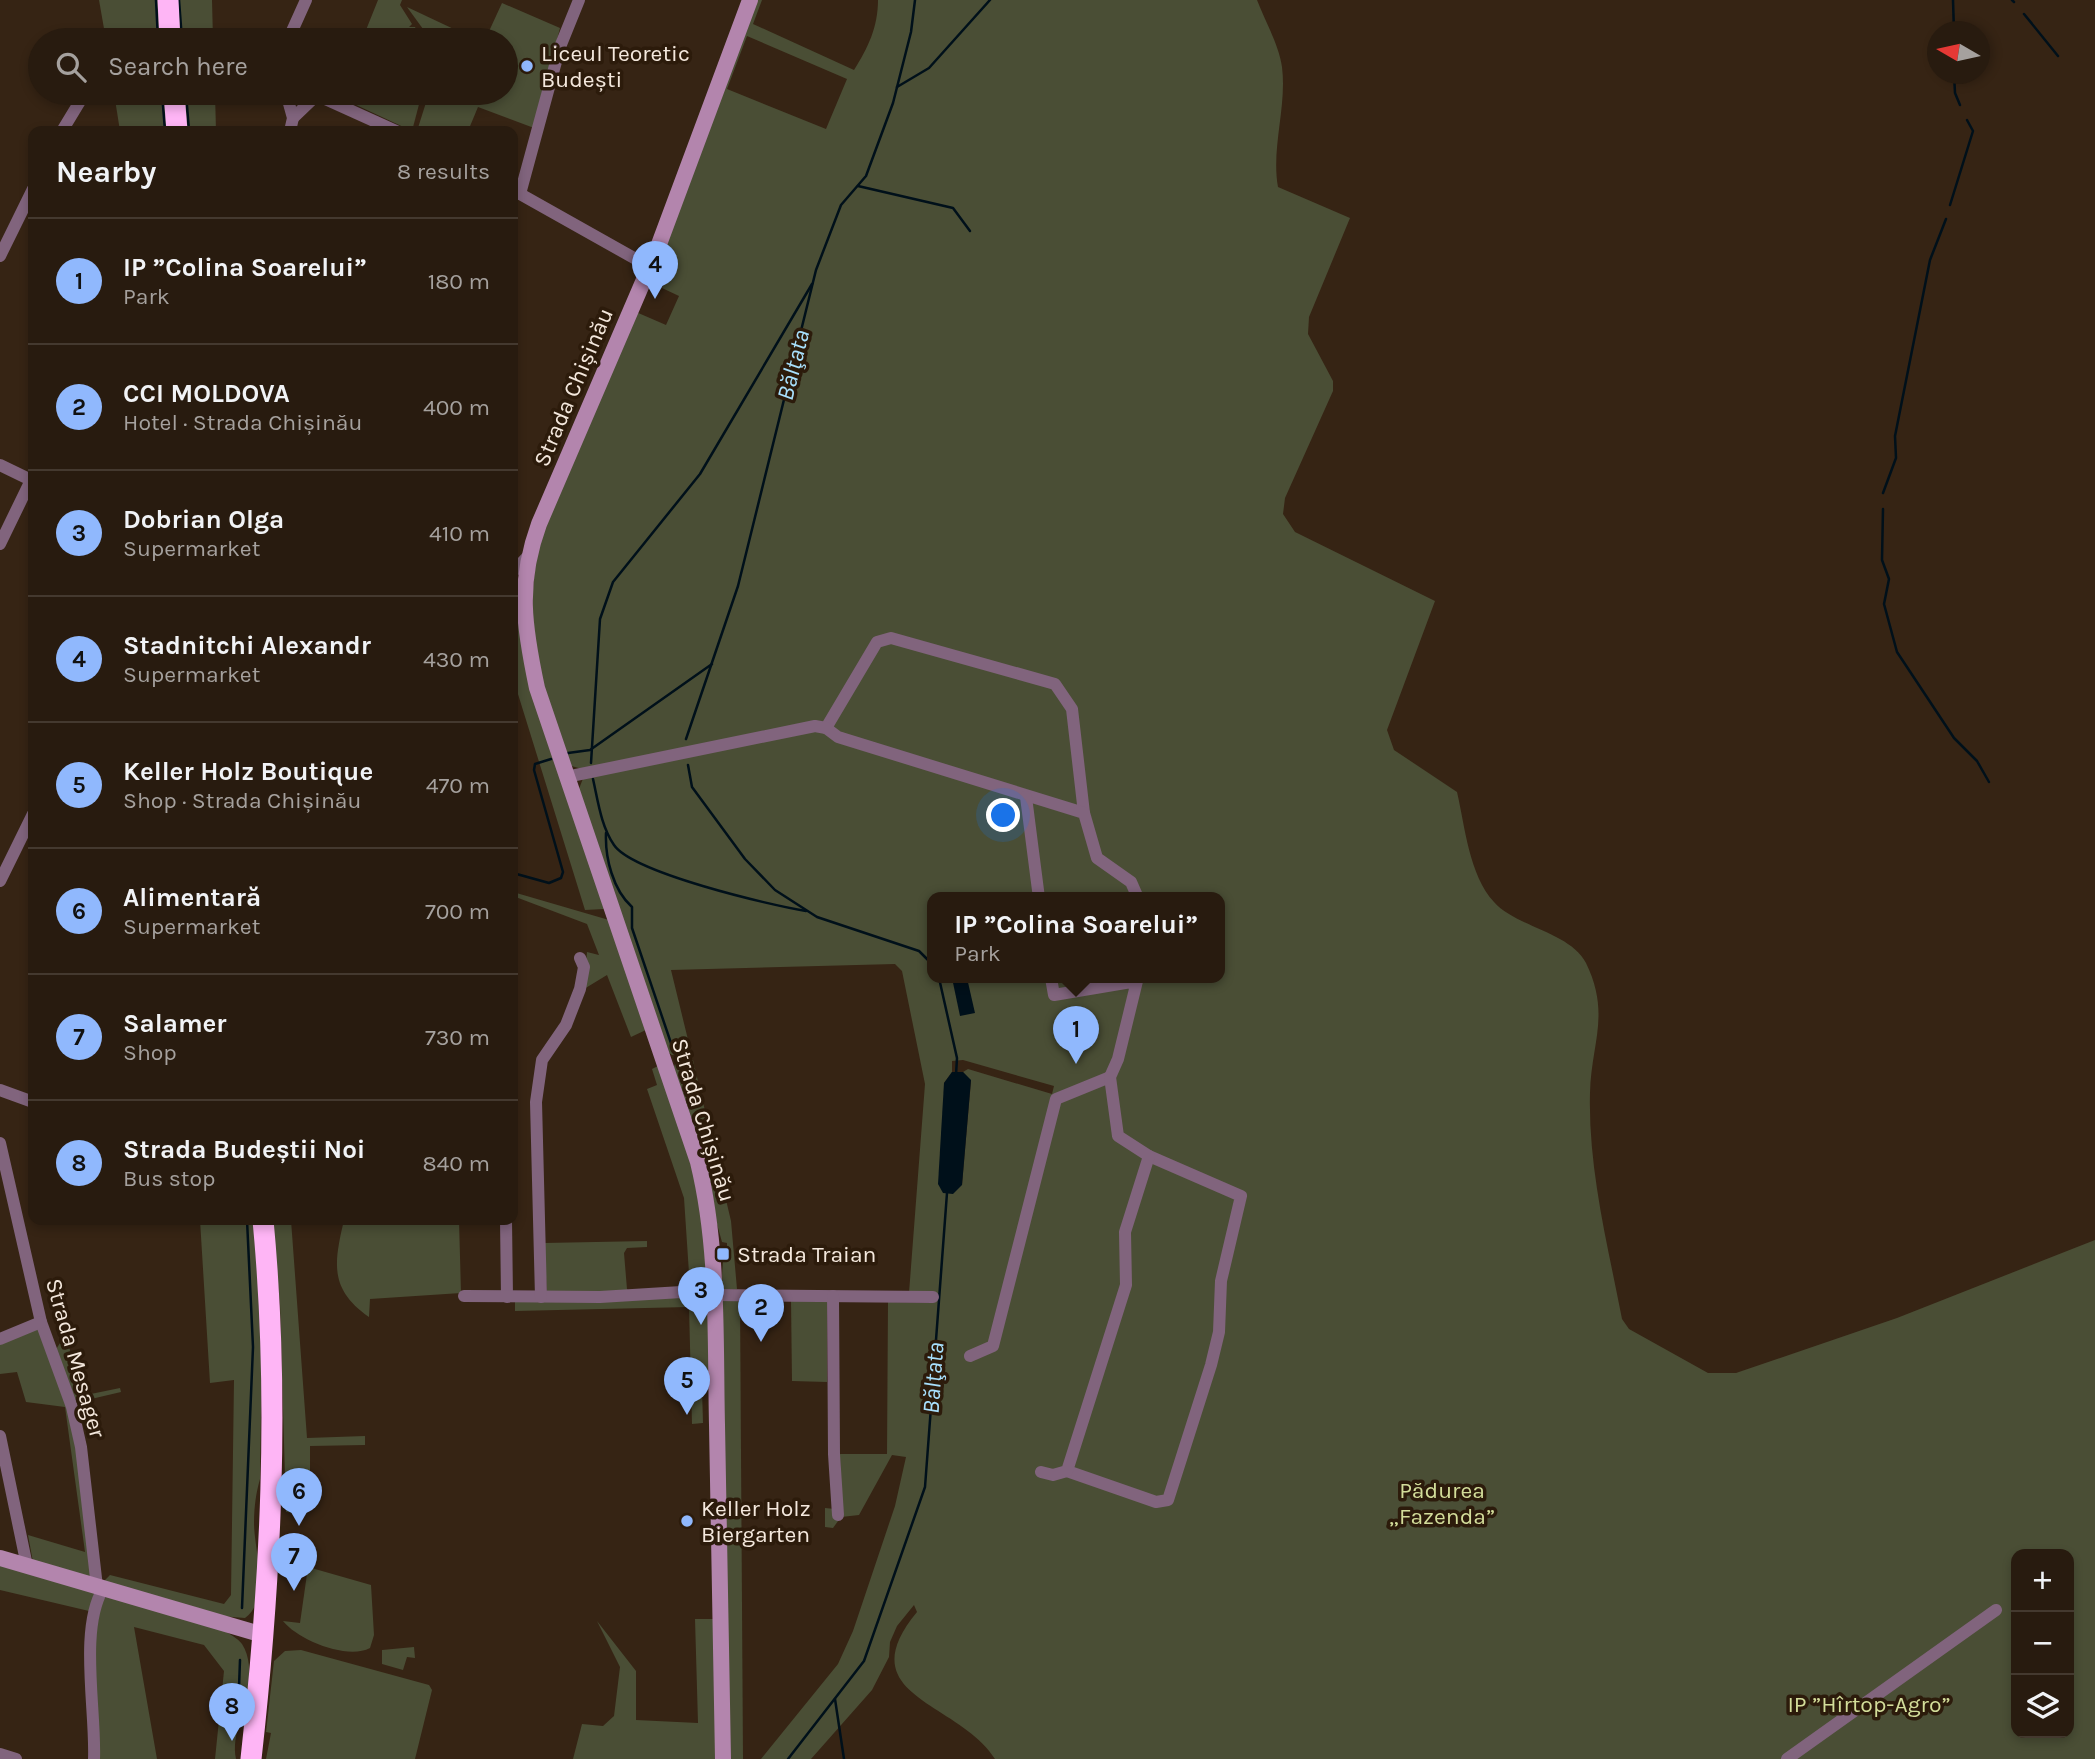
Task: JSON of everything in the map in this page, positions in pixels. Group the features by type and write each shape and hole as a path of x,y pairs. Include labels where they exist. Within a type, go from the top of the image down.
{"highway":[{"path":"168,0 169,28"},
{"path":"175,105 177,126"},
{"path":"251,1759 263,1635 272,1436 271,1326 264,1225"}],"street":[{"path":"293,28 306,0"},
{"path":"518,185 560,47 579,0"},
{"name":"Strada Chișinău","path":"723,1759 712,1233 698,1162 537,688 527,640 524,580 527,557 650,267 750,0"},
{"path":"68,126 79,105"},
{"path":"288,105 292,125"},
{"path":"292,125 307,105"},
{"path":"339,105 385,126"},
{"path":"518,193 650,267"},
{"path":"0,257 28,200"},
{"path":"0,465 28,479"},
{"path":"0,544 28,489"},
{"name":"Strada Chișinău","path":"518,567 527,557"},
{"path":"826,728 877,642 891,638 1055,684 1072,709 1084,813 1097,858 1131,882 1135,892"},
{"path":"566,777 815,726 826,728 838,737 1084,813"},
{"path":"1026,797 1038,892"},
{"path":"0,881 28,824"},
{"path":"541,1297 536,1102 539,1070 566,1025 583,978 584,967 580,958"},
{"path":"1052,983 1054,995 1120,983"},
{"path":"1041,1472 1054,1475 1067,1471 1156,1502 1168,1500 1219,1332 1221,1281 1241,1196 1149,1156 1118,1136 1110,1077 1122,1047 1136,983"},
{"path":"970,1356 993,1346 1056,1099 1110,1077"},
{"path":"0,1090 28,1100"},
{"name":"Strada Mesager","path":"0,1143 41,1321 72,1407 81,1447 100,1588"},
{"path":"1067,1471 1126,1284 1125,1232 1149,1156"},
{"path":"506,1225 508,1297"},
{"path":"464,1296 714,1293 933,1297"},
{"path":"833,1297 834,1454 838,1515"},
{"path":"0,1339 41,1321"},
{"path":"0,1436 27,1566"},
{"path":"0,1558 263,1635"},
{"path":"93,1759 90,1625 100,1588"},
{"path":"1787,1759 1996,1610"},
{"path":"0,1755 16,1759"}],"green space":[{"path":"99,0 163,0 165,28 104,28"},
{"path":"174,0 212,0 213,28 177,28"},
{"path":"378,0 402,0 400,5 412,24 409,27 415,28 367,28"},
{"name":"Pădurea „Fazenda”","path":"756,0 762,0 753,24 854,70 871,37 878,0 1257,0 1275,42 1282,67 1276,157 1278,187 1350,218 1309,317 1308,334 1333,381 1333,391 1285,498 1283,514 1295,532 1435,601 1387,730 1394,750 1457,792 1473,864 1494,902 1515,918 1568,944 1586,963 1593,981 1599,1014 1590,1093 1592,1150 1622,1319 1629,1329 1708,1373 1736,1373 1897,1318 2095,1240 2095,1759 995,1759 978,1740 916,1696 901,1681 895,1663 899,1640 917,1612 914,1605 897,1626 890,1642 889,1657 872,1690 811,1759 761,1759 838,1664 853,1631 895,1506 906,1457 892,1455 859,1515 841,1517 833,1528 825,1527 825,1508 835,1509 841,1516 840,1454 887,1454 888,1302 934,1303 909,1293 925,1084 902,971 895,964 671,970 691,1052 672,1055 665,1050 577,794 584,776 582,769 568,765 549,706 536,652 533,625 535,567 542,535 636,312 666,325 679,296 662,288 670,270 656,264","holes":["747,36 847,79 826,129 727,89","963,1060 1054,1086 1052,1094 968,1069 963,1072 971,1081 962,1185 944,1083 952,1072 952,1061"]},
{"path":"502,3 560,28 534,128 478,107 470,126 419,126 425,105 518,105 518,28 491,28"},
{"path":"407,7 452,28 422,28"},
{"path":"116,105 170,105 172,126 119,126"},
{"path":"182,105 215,105 216,126 184,126"},
{"path":"356,105 419,105 413,126 401,126"},
{"path":"518,609 604,909 585,910 518,694"},
{"path":"518,893 609,920 648,1029 631,1037 607,975 584,989 587,952 599,955 587,924 518,898"},
{"path":"693,1060 731,1221 737,1289 721,1290 723,1261 727,1261 727,1243 722,1242 673,1068 676,1063"},
{"path":"660,1065 692,1162 705,1224 706,1280 703,1285 690,1288 684,1198 647,1089 657,1085 652,1069"},
{"path":"200,1225 254,1225 262,1346 260,1479 254,1523 259,1587 253,1610 245,1618 220,1616 103,1582 110,1575 224,1604 231,1595 234,1380 210,1383"},
{"path":"272,1225 291,1225 307,1438 365,1436 365,1445 310,1446 310,1482 292,1482 293,1504 298,1505 297,1513 286,1512 280,1304"},
{"path":"343,1225 459,1225 461,1293 370,1299 369,1317 356,1307 341,1285 338,1249"},
{"path":"647,1241 647,1247 627,1248 624,1253 627,1289 630,1293 547,1294 544,1243"},
{"path":"702,1295 709,1303 709,1385 702,1389 703,1423 692,1424 689,1307 515,1311 515,1300"},
{"path":"740,1299 743,1759 729,1759 719,1300"},
{"path":"791,1300 827,1302 827,1382 792,1381"},
{"path":"39,1326 69,1406 79,1447 93,1579 33,1562 28,1535 85,1552 65,1407 26,1402 17,1372 0,1374 0,1342"},
{"path":"68,1342 81,1396 120,1388 121,1392 74,1403 55,1351 60,1343"},
{"path":"0,1563 95,1591 89,1611 0,1590"},
{"path":"308,1567 371,1585 374,1635 370,1648 349,1652 336,1650 300,1635 283,1621 300,1623"},
{"path":"108,1594 201,1621 233,1636 242,1644 248,1659 249,1681 237,1732 236,1759 215,1759 224,1671 204,1645 134,1627 157,1759 96,1759 93,1648 101,1607"},
{"path":"695,1619 714,1619 718,1759 573,1759 582,1724 603,1726 614,1716 620,1667 597,1621 636,1671 636,1720 698,1723"},
{"path":"414,1647 415,1658 407,1657 403,1670 382,1664 382,1650"},
{"path":"301,1650 429,1685 432,1690 415,1759 266,1759 271,1733 266,1732 274,1661 285,1651"}],"water":[{"path":"953,983 968,983 975,1013 960,1016"},
{"path":"952,1072 963,1072 971,1080 962,1185 953,1194 943,1193 938,1184 944,1083"}],"waterway":[{"path":"156,0 157,28"},
{"path":"179,0 181,28"},
{"name":"Bălţata","path":"686,739 738,586 816,270 841,205 866,176 893,103 911,32 915,0"},
{"path":"897,87 929,68 990,0"},
{"path":"1953,0 1954,21"},
{"path":"2024,14 2058,56"},
{"path":"1955,84 1960,105"},
{"path":"163,105 165,126"},
{"path":"187,105 189,126"},
{"path":"1950,205 1973,131 1967,120"},
{"path":"858,186 953,208 970,231"},
{"path":"1883,493 1896,458 1895,436 1930,260 1946,219"},
{"path":"591,763 600,619 613,582 700,474 812,284"},
{"path":"1883,509 1882,560 1889,579 1884,604 1897,652 1954,738 1977,761 1989,782"},
{"path":"568,753 590,750 712,664"},
{"path":"518,874 549,883 561,878 563,872 534,770 535,764 551,759"},
{"name":"Bălţata","path":"688,765 692,787 745,859 775,890 817,917 919,951 927,959"},
{"path":"593,779 606,830 614,845 626,856 674,877 806,911"},
{"path":"606,833 607,853 615,883 632,907 632,928 673,1049"},
{"name":"Bălţata","path":"940,983 957,1058 956,1075"},
{"name":"Bălţata","path":"788,1759 864,1661 925,1487 947,1193"},
{"path":"242,1608 253,1347 247,1225"},
{"path":"238,1715 240,1660"},
{"name":"Bălţata","path":"835,1699 844,1759"}],"place":[{"name":"Liceul Teoretic Budești","path":"527,66"},
{"name":"Stadnitchi Alexandr","path":"655,299"},
{"name":"IP ”Colina Soarelui”","path":"1076,1064"},
{"name":"Strada Traian","path":"723,1254"},
{"name":"Dobrian Olga","path":"701,1325"},
{"name":"CCI MOLDOVA","path":"761,1342"},
{"name":"Keller Holz Boutique","path":"687,1415"},
{"name":"Keller Holz Biergarten","path":"687,1521"},
{"name":"Alimentară","path":"299,1526"},
{"name":"Salamer","path":"294,1591"},
{"name":"Strada Budeștii Noi","path":"232,1741"}],"park label":[{"name":"IP ”Hîrtop-Agro”","path":"1869,1704"}]}
